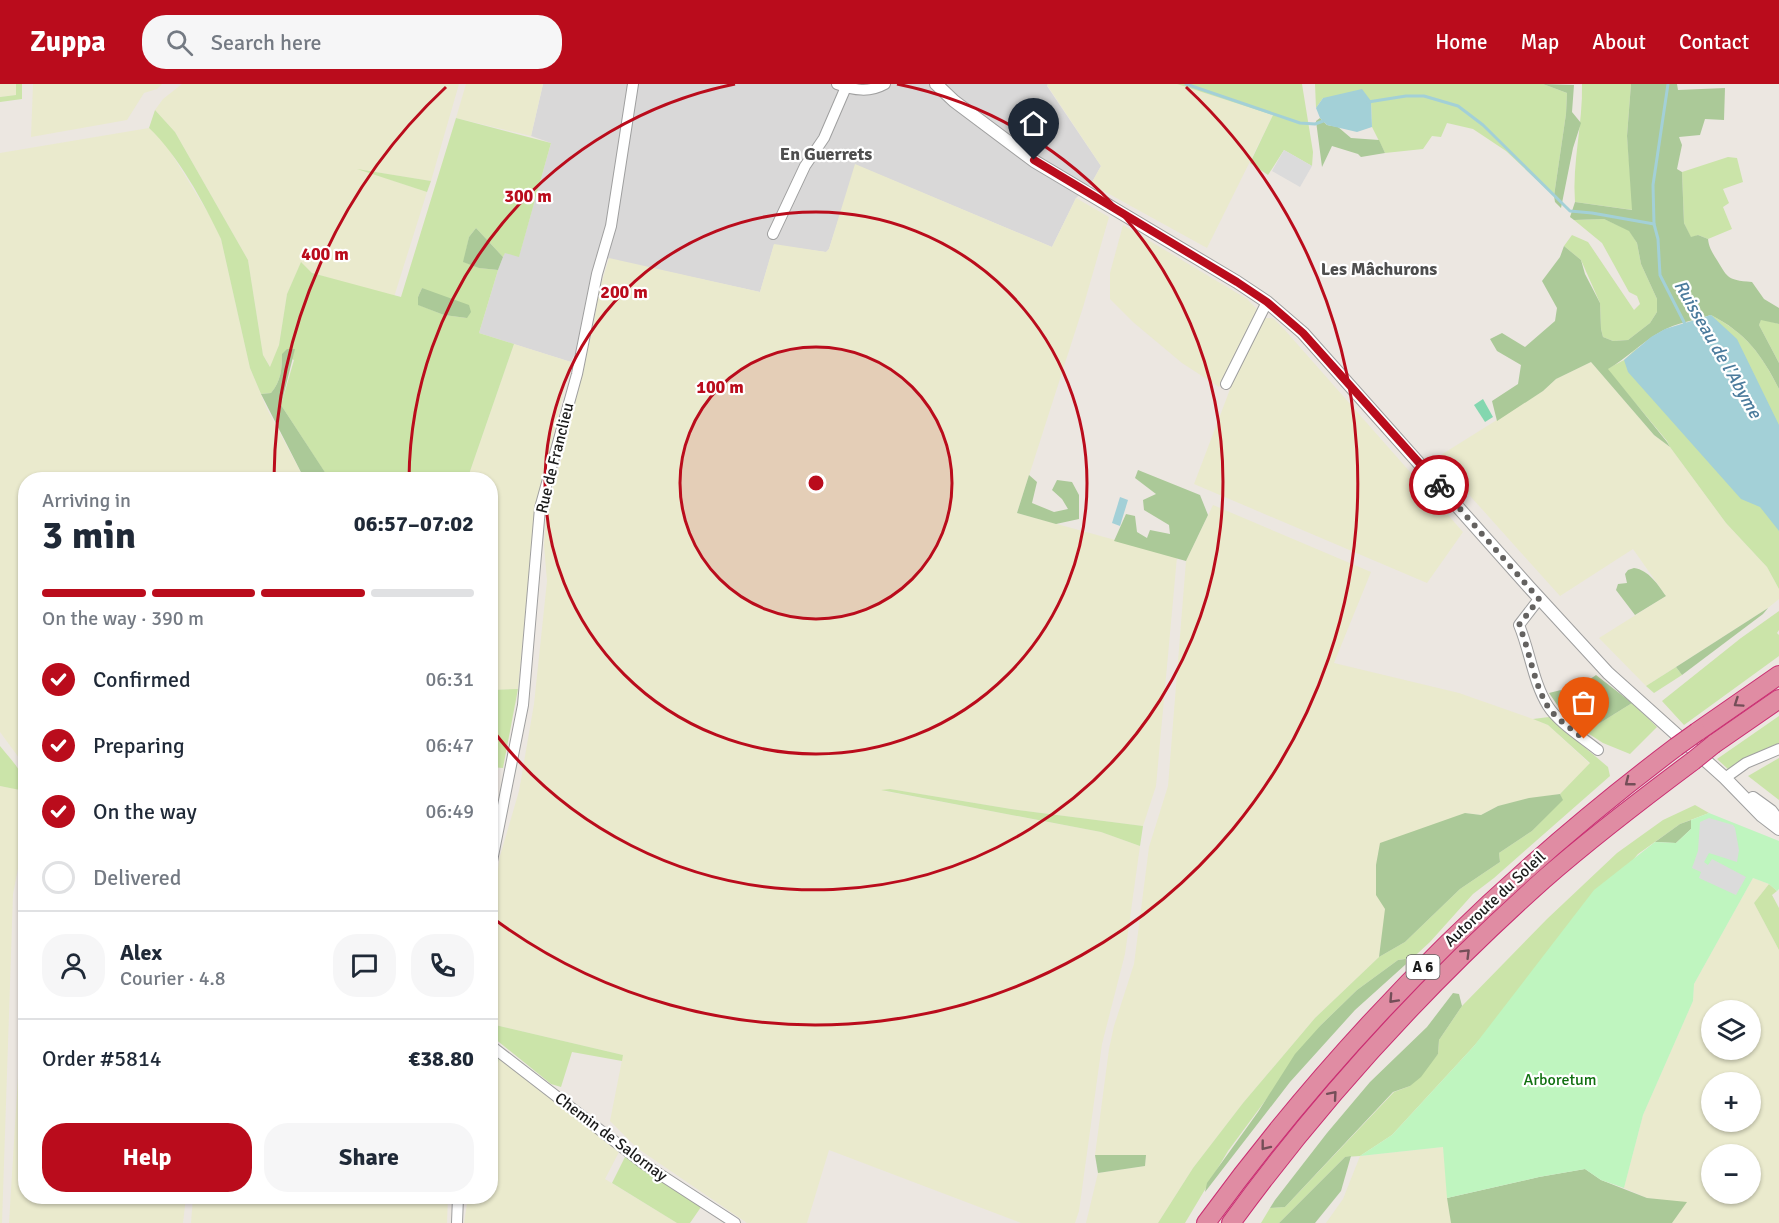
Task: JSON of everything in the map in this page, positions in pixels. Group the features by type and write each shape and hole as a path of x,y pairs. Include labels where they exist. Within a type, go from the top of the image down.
{"highway":[{"name":"Autoroute du Soleil","path":"1231,1223 1326,1103 1445,974 1543,880 1618,818 1689,747 1779,675"},
{"name":"Autoroute du Soleil","path":"1206,1223 1271,1138 1363,1031 1433,958 1532,864 1617,792 1689,747 1714,744 1779,699"}],"street":[{"name":"Rue de Franclieu","path":"498,831 523,705 540,508 577,374 597,274 611,226 633,84"},
{"path":"773,234 805,166 824,138 842,86 862,91 879,88 885,84"},
{"path":"936,84 962,108 1034,160 1267,302 1303,333 1539,599 1608,673 1689,747 1725,778 1770,811 1779,822"},
{"path":"1226,384 1267,302"},
{"path":"1539,599 1519,625 1535,676 1548,706 1598,750"},
{"path":"1725,778 1746,764 1779,749"},
{"path":"1725,778 1762,816 1779,829"},
{"name":"Chemin de Salornay","path":"498,1051 644,1164 735,1223"},
{"path":"457,1223 458,1204"}],"shaded area":[{"path":"543,84 1048,84 1047,86 1101,166 1091,184 1076,198 1052,247 856,165 829,249 826,252 774,245 760,292 596,256 577,349 571,362 479,333 505,252 519,256 551,143 531,136"},
{"path":"1284,150 1312,166 1300,187 1272,171"},
{"path":"1709,818 1733,825 1735,828 1739,850 1737,862 1709,853 1704,862 1708,865 1712,859 1746,877 1736,895 1699,878 1701,872 1692,868 1698,851 1700,822"}],"green space":[{"path":"0,84 16,84 16,95 0,97"},
{"path":"16,84 22,84 22,99 0,102 0,97 16,95"},
{"path":"33,84 162,84 157,89 144,93 127,120 31,137"},
{"path":"182,84 459,84 431,181 362,170 427,192 394,297 312,273 301,263 287,294 279,345 271,368 263,355 248,260 175,132 155,110 163,99"},
{"path":"466,84 543,84 531,136 456,118"},
{"path":"1048,84 1177,84 1273,115 1207,248 1091,184 1101,166"},
{"path":"1177,84 1302,84 1313,152 1312,166 1284,150 1268,175 1250,163 1273,115"},
{"path":"1315,84 1543,84 1567,93 1554,196 1506,151 1473,129 1447,123 1441,137 1432,136 1423,149 1385,153 1372,127 1371,101 1323,98 1316,108"},
{"path":"1543,84 1574,85 1572,112 1581,123 1573,148 1561,208 1555,202 1554,196 1567,93"},
{"path":"1582,84 1631,84 1627,136 1633,210 1575,202 1574,187"},
{"path":"1631,84 1677,84 1678,90 1725,88 1724,120 1705,119 1700,135 1679,137 1682,145 1677,169 1682,172 1684,223 1691,237 1698,235 1708,239 1712,252 1728,276 1752,282 1764,299 1779,308 1779,324 1761,320 1759,325 1779,363 1779,389 1752,346 1734,329 1711,315 1667,328 1608,369 1670,447 1654,435 1591,362 1556,379 1543,391 1497,421 1492,401 1518,384 1521,365 1497,351 1490,339 1502,333 1525,347 1555,321 1557,308 1542,281 1560,257 1564,246 1581,260 1585,274 1600,303 1603,337 1613,341 1628,340 1650,323 1657,312 1657,299 1641,264 1637,243 1629,231 1604,219 1574,220 1570,217 1575,202 1632,210 1627,136"},
{"path":"155,110 175,132 248,260 263,355 270,367 279,345 287,294 301,262 312,273 401,297 456,118 551,143 519,257 505,253 503,257 476,228 469,237 464,262 480,268 498,270 479,333 514,344 470,472 324,472 281,405 294,360 282,354 277,384 271,393 261,394 250,368 221,239 180,165 149,128","holes":["422,288 467,318 444,315 419,305 418,297"]},
{"path":"1320,118 1327,125 1338,127 1351,138 1379,140 1385,153 1361,157 1332,146 1322,167 1316,121"},
{"path":"149,128 165,143 213,221 221,239 250,368 267,409 301,472 18,472 18,756 0,732 0,153"},
{"path":"1728,157 1737,158 1743,182 1723,189 1729,203 1723,207 1732,229 1708,239 1698,235 1691,238 1684,223 1682,172"},
{"path":"855,164 1052,247 1076,198 1109,217 1084,304 1017,513 1177,557 1156,786 1143,826 1011,809 890,789 884,791 1101,832 1140,846 1125,954 1102,1044 1079,1211 1075,1223 1021,1223 829,1150 807,1223 747,1223 637,1148 610,1121 623,1055 498,1026 498,869 519,791 534,704 547,581 544,545 547,506 563,454 593,327 599,291 609,258 760,292 774,244 826,252 829,249"},
{"path":"357,169 431,181 427,192"},
{"path":"1604,219 1629,230 1637,243 1641,264 1657,299 1657,312 1650,323 1628,340 1613,341 1603,337 1600,303 1581,260 1564,246 1572,235 1588,242 1634,310 1640,304 1637,296 1629,292 1602,243 1574,220"},
{"path":"1123,225 1247,299 1258,310 1219,387 1182,363 1133,322 1110,299 1110,273"},
{"path":"476,228 503,257 498,270 479,268 463,262 469,237"},
{"path":"422,288 469,305 471,312 467,318 444,315 418,305 418,297"},
{"path":"1711,315 1724,322 1752,346 1779,389 1779,589 1767,567 1726,523 1667,441 1607,369 1624,360 1636,349"},
{"path":"1264,318 1273,318 1284,329 1463,532 1427,583 1194,484 1232,384"},
{"path":"1761,319 1779,324 1779,363 1759,325"},
{"path":"514,344 571,362 536,506 518,689 498,690 498,472 470,472"},
{"path":"287,349 295,349 281,405 325,472 301,472 261,394 271,393 277,384 282,365 282,354"},
{"path":"1591,362 1654,435 1670,447 1726,523 1767,567 1779,589 1779,599 1768,608 1646,686 1599,638 1666,596 1633,549 1560,596 1436,458 1543,391 1556,379"},
{"path":"1483,399 1493,417 1485,422 1474,405"},
{"path":"1138,470 1200,495 1208,515 1186,561 1114,541 1126,514 1135,516 1137,532 1147,538 1150,530 1170,534 1169,525 1144,510 1143,500 1156,494 1135,478"},
{"path":"1029,475 1037,482 1032,503 1054,512 1068,509 1062,499 1052,490 1057,480 1072,482 1079,495 1079,519 1056,524 1017,513"},
{"path":"1213,505 1371,572 1334,663 1459,693 1533,719 1548,725 1590,764 1560,794 1498,806 1481,815 1465,813 1386,909 1379,957 1315,1018 1243,1103 1193,1168 1158,1223 1086,1223 1098,1173 1145,1166 1146,1155 1095,1155 1109,1049 1134,964 1149,847 1168,786 1186,561"},
{"path":"1634,568 1649,575 1666,596 1635,615 1616,590 1618,584 1627,583 1625,574"},
{"path":"1768,608 1682,675 1676,667"},
{"path":"1779,611 1777,633 1779,635 1779,656 1684,725 1662,701"},
{"path":"1676,667 1682,675 1654,693 1646,686"},
{"path":"1596,675 1632,703 1600,723 1583,730 1560,709 1549,693 1561,690 1566,696"},
{"path":"518,689 503,768 498,768 498,690"},
{"path":"1632,703 1657,727 1630,754 1603,743 1583,730 1600,723"},
{"path":"1779,716 1779,743 1742,759 1729,770 1717,759"},
{"path":"1549,717 1608,767 1610,776 1473,894 1430,942 1405,965 1404,959 1398,960 1357,990 1321,1025 1228,1151 1185,1223 1158,1223 1193,1168 1243,1103 1315,1018 1379,957 1405,942 1460,889 1500,862 1499,853 1532,831 1562,800 1560,794 1590,763 1548,725 1533,719"},
{"path":"0,746 18,769 18,790 0,786"},
{"path":"1779,758 1779,800 1748,776"},
{"path":"0,786 18,789 18,869 13,894 2,1223 0,1223"},
{"path":"890,789 1011,809 1143,826 1140,846 1101,832 881,790"},
{"path":"1560,794 1563,800 1532,831 1499,853 1500,862 1460,889 1405,942 1379,957 1385,909 1376,895 1376,865 1380,843 1465,813 1481,815 1498,806 1529,798"},
{"path":"1695,805 1709,813 1680,824 1638,854 1474,1046 1392,1135 1360,1156 1345,1157 1279,1223 1261,1223 1270,1208 1285,1207 1394,1092 1410,1086 1438,1054 1439,1040 1462,1006 1547,919 1617,853 1663,820"},
{"name":"Arboretum","path":"1709,813 1779,841 1779,889 1777,891 1769,884 1753,878 1694,984 1693,1001 1643,1115 1624,1188 1601,1180 1585,1169 1447,1198 1443,1147 1360,1156 1392,1135 1474,1046 1594,890 1655,842 1676,843 1691,829 1691,820"},
{"path":"1691,820 1691,829 1676,843 1655,842 1680,824"},
{"path":"1753,878 1769,884 1754,903 1779,950 1779,1223 1672,1223 1686,1203 1647,1198 1624,1188 1643,1115 1693,1001 1694,984"},
{"path":"1769,884 1777,891 1772,895 1779,908 1779,950 1754,903"},
{"path":"1405,959 1405,965 1355,1010 1290,1082 1205,1192 1207,1183 1258,1112 1295,1054 1357,990 1398,960"},
{"path":"1453,993 1459,994 1462,1006 1439,1040 1438,1054 1421,1077 1410,1086 1393,1092 1285,1207 1270,1208 1327,1133 1370,1082 1427,1027"},
{"path":"498,1026 623,1055 622,1061 572,1052 561,1087 551,1084 498,1041"},
{"path":"499,1058 619,1152 605,1179 677,1223 464,1223 467,1204 498,1204"},
{"path":"18,1077 18,1204 185,1204 183,1223 9,1223"},
{"path":"1443,1147 1451,1223 1326,1223 1343,1199 1360,1156"},
{"path":"626,1155 701,1207 690,1223 677,1223 612,1183"},
{"path":"1095,1155 1146,1155 1145,1166 1098,1173"},
{"path":"1351,1156 1341,1191 1315,1223 1279,1223 1345,1157"},
{"path":"1585,1169 1601,1180 1647,1198 1687,1202 1672,1223 1451,1223 1447,1198"},
{"path":"192,1204 448,1204 447,1223 191,1223"}],"water":[{"path":"1362,89 1371,101 1372,127 1357,132 1327,125 1320,118 1316,108 1323,98"},
{"name":"Ruisseau de l'Abyme","path":"1711,315 1737,339 1779,425 1779,531 1760,507 1741,499 1628,372 1624,360 1651,337 1665,329"},
{"path":"1120,497 1128,500 1120,526 1112,523"}],"waterway":[{"path":"1186,84 1300,123 1315,124 1326,120"},
{"name":"Ruisseau de l'Abyme","path":"1668,84 1653,185 1654,224 1658,239 1660,275 1686,326"},
{"path":"1368,102 1406,96 1424,96 1458,106 1483,125 1570,211 1654,224"}],"way so far":[{"path":"1439,485 1539,599 1519,625 1535,676 1548,706 1556,716 1584,739"}],"district":[{"name":"En Guerrets","path":"826,154"},
{"name":"Les Mâchurons","path":"1379,269"}],"route":[{"path":"1034,160 1237,282 1283,314 1303,333 1439,485"}]}
